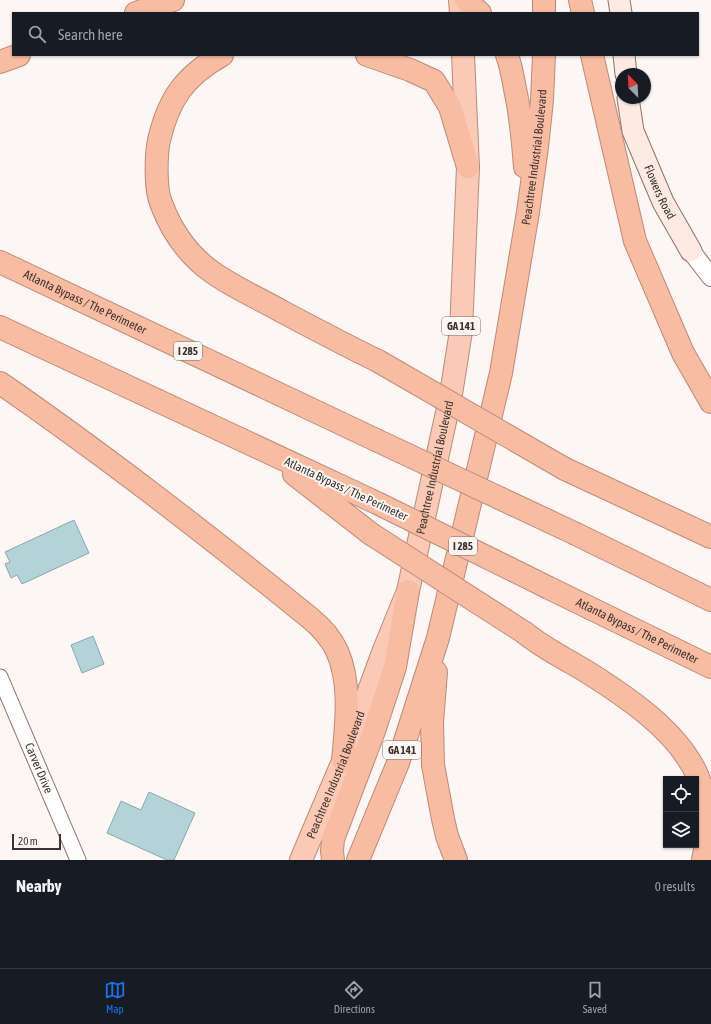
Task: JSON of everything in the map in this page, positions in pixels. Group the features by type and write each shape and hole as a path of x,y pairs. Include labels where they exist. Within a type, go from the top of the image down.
{"highway":[{"path":"139,12 172,0"},
{"path":"460,0 461,12"},
{"path":"466,0 479,12"},
{"path":"544,0 544,12"},
{"path":"580,0 583,12"},
{"path":"0,62 16,56"},
{"path":"220,56 208,63 193,75 182,87 164,122 157,150 157,181 160,201 179,240 196,259 212,272 234,285 342,344 378,361 565,469 711,537"},
{"path":"370,56 410,70 434,81 450,107 468,167"},
{"name":"Peachtree Industrial Boulevard","path":"301,860 343,761 384,650 408,591 451,394 461,331 468,167 463,56"},
{"path":"507,56 519,106 528,212"},
{"name":"Peachtree Industrial Boulevard","path":"358,860 398,763 438,638 501,373 528,212 539,131 544,56"},
{"path":"592,56 635,241 683,353 711,402"},
{"name":"Atlanta Bypass / The Perimeter","path":"0,262 576,534 711,600"},
{"name":"Atlanta Bypass / The Perimeter","path":"0,327 377,503 711,668"},
{"path":"0,383 105,458 237,559 321,627 337,651 342,665 347,708 343,761"},
{"path":"263,450 371,534 534,640 622,695 666,732 680,747 697,776 703,794 707,828 703,860"},
{"path":"333,860 333,839 374,731 395,667 408,591"},
{"path":"438,638 432,722 433,765 447,836 456,860"}],"main road":[{"path":"619,0 620,12"},
{"path":"624,56 625,68"},
{"name":"Flowers Road","path":"629,104 633,131 664,202 691,251"}],"street":[{"name":"Flowers Road","path":"691,251 711,278"},
{"name":"Carver Drive","path":"0,677 78,860"}],"building":[{"path":"74,520 89,553 22,584 17,575 11,578 5,564 10,562 5,552"},
{"path":"93,636 104,664 82,673 71,645"},
{"path":"149,792 195,813 174,860 167,860 107,833 121,801 141,810"}]}
